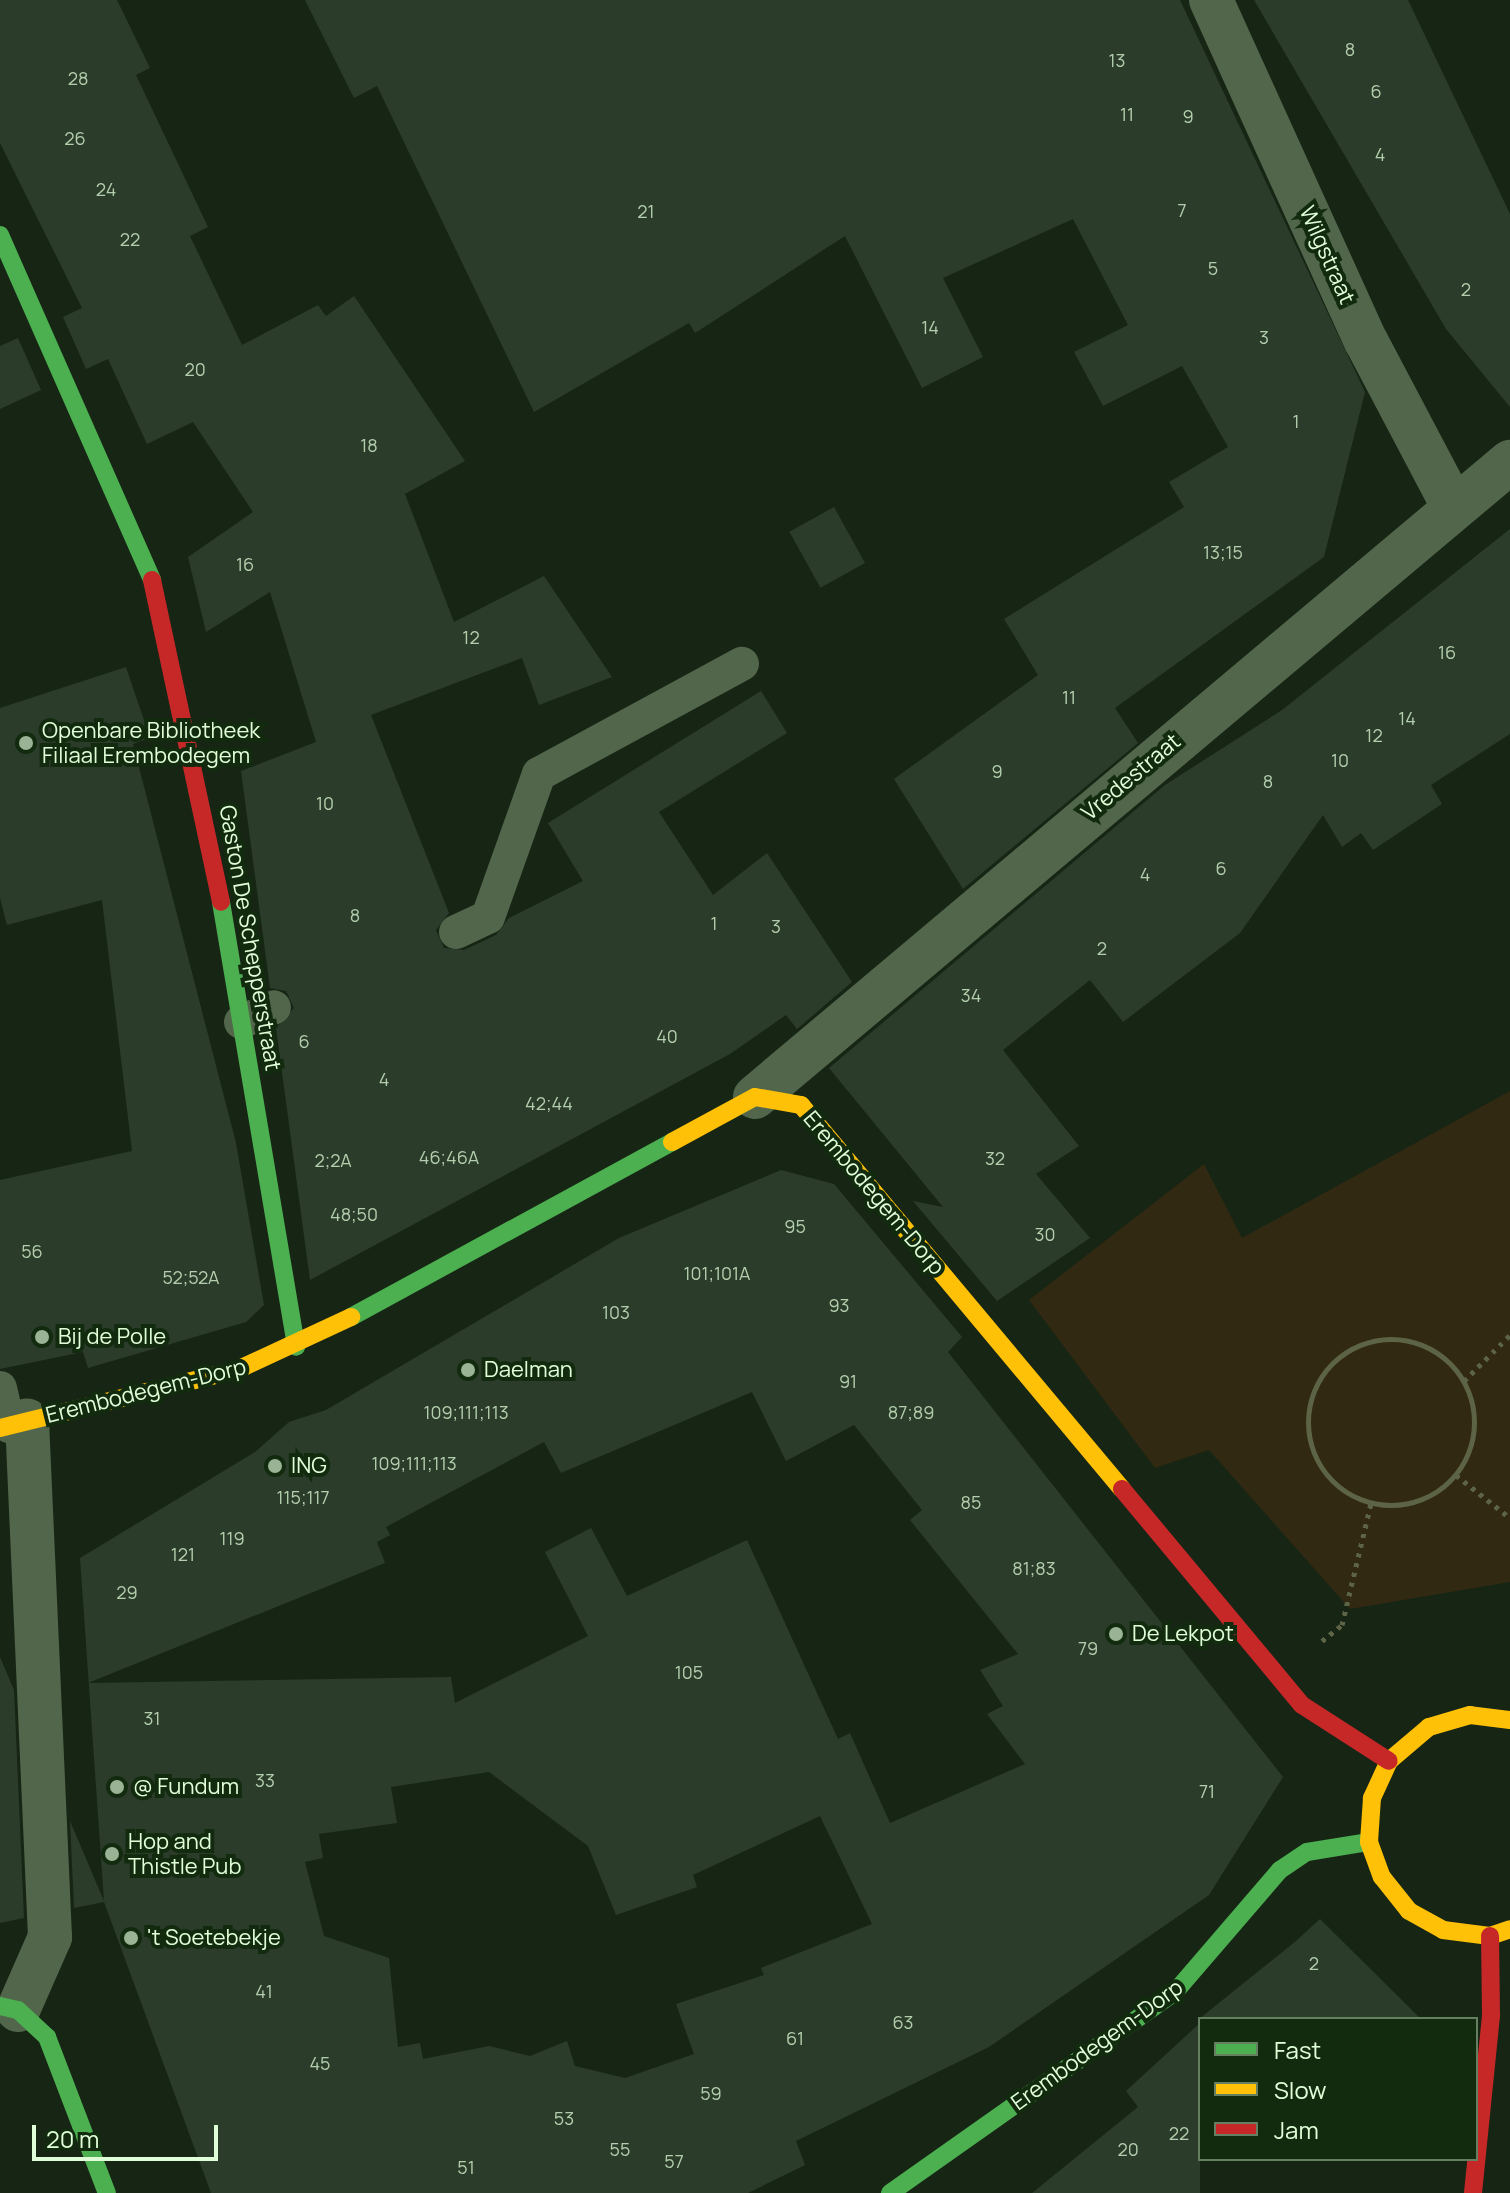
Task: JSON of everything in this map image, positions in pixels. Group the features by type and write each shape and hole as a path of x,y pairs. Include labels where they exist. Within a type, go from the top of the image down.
{"street":[{"name":"Wilgstraat","path":"1211,0 1366,341 1452,504"},
{"name":"Gaston De Schepperstraat","path":"0,235 161,600 241,1022 296,1347"},
{"name":"Vredestraat","path":"755,1097 1452,504 1510,462"},
{"name":"Erembodegem-Dorp","path":"107,2193 47,2037 9,2008 50,1937 9,1416 237,1370 296,1347 755,1097 801,1105 1279,1677 1354,1746 1389,1761"},
{"path":"1510,1720 1470,1715 1429,1727 1389,1761 1372,1798 1369,1842 1382,1877 1409,1911 1443,1930 1490,1936 1510,1929"},
{"name":"Erembodegem-Dorp","path":"890,2193 1175,1992 1280,1870 1307,1852 1369,1842"},
{"path":"1478,2144 1491,2015 1490,1936"},
{"path":"1473,2193 1476,2161"}],"lane":[{"path":"456,932 488,917 539,774 742,664"},
{"path":"241,1022 274,1007"}],"path":[{"path":"1464,1381 1510,1335"},
{"path":"1397,1338 1447,1360 1464,1381 1474,1430 1456,1475 1418,1502 1371,1503 1325,1475 1311,1450 1306,1423 1324,1372 1369,1341 1397,1338"},
{"path":"1456,1475 1510,1518"},
{"path":"1279,1677 1342,1625 1371,1503"}],"shaded area":[{"path":"1510,1091 1510,1582 1350,1609 1209,1450 1155,1468 1029,1300 1204,1164 1242,1238"}],"building":[{"path":"0,0 117,0 150,68 136,75 208,227 190,236 242,345 318,305 326,316 354,296 465,461 405,494 454,622 544,576 612,677 539,705 522,658 371,715 449,913 436,930 444,948 464,950 496,935 509,918 583,881 548,823 761,691 787,733 659,812 713,895 767,853 852,982 797,1029 786,1015 730,1054 310,1280 276,1028 294,1008 286,991 270,988 241,771 316,742 270,592 206,632 188,557 253,512 193,422 147,444 108,359 86,369 63,317 82,308 0,143"},
{"path":"305,0 1180,0 1365,392 1324,557 1115,708 1138,743 963,889 894,779 1038,675 1004,619 1184,507 1169,482 1228,447 1182,366 1103,406 1074,352 1128,325 1073,219 943,278 983,357 922,388 845,236 695,333 689,323 534,412 377,86 354,98"},
{"path":"1254,0 1408,0 1510,214 1510,407 1446,329"},
{"path":"18,338 41,390 0,409 0,346"},
{"path":"834,507 865,563 820,588 789,532"},
{"path":"1510,529 1510,734 1431,785 1442,804 1373,850 1361,833 1342,847 1323,815 1240,933 1123,1022 1090,980 1003,1050 1079,1146 1036,1174 1090,1238 997,1301 913,1201 943,1207 829,1068 1165,785 1282,710"},
{"path":"126,667 150,738 133,744 236,1143 264,1305 246,1322 88,1368 83,1352 0,1369 0,1180 132,1151 102,900 7,925 0,898 0,708"},
{"path":"781,1170 834,1184 962,1337 948,1352 1283,1777 1209,1895 989,2047 796,2141 805,2165 748,2193 211,2193 104,1902 74,1908 70,1821 104,1901 80,1558 255,1452 289,1422 326,1410 619,1238","holes":["752,1392 786,1461 854,1425 922,1510 910,1520 1018,1654 980,1670 1003,1706 987,1714 1025,1764 890,1823 850,1733 838,1739 747,1540 627,1596 591,1528 545,1552 588,1636 455,1703 451,1677 89,1683 385,1563 377,1542 390,1535 386,1527 544,1442 561,1473","489,1772 588,1846 616,1915 697,1887 693,1875 820,1816 872,1924 761,1968 764,1975 676,2004 694,2054 625,2078 575,2066 567,2041 530,2056 489,2046 423,2059 420,2043 398,2047 389,1958 324,1936 305,1862 323,1858 319,1834 397,1823 391,1787"]},
{"path":"0,1657 14,1690 24,1918 0,1923"},
{"path":"1320,1919 1419,2017 1201,2017"},
{"path":"1198,2025 1200,2193 1032,2193 1138,2107 1126,2091"}],"traffic: fast":[{"path":"0,235 152,580"},
{"path":"221,902 296,1347"},
{"path":"351,1317 672,1142"},
{"path":"890,2193 1175,1992 1280,1870 1307,1852 1369,1842"},
{"path":"0,2006 18,2010 47,2037 107,2193"}],"traffic: slow":[{"path":"672,1142 755,1097 801,1105 1122,1489"},
{"path":"0,1428 237,1370 351,1317"},
{"path":"1510,1720 1470,1715 1429,1727 1389,1761 1372,1798 1369,1842 1382,1877 1409,1911 1443,1930 1490,1936 1510,1929"}],"traffic: jam":[{"path":"152,580 221,902"},
{"path":"1122,1489 1302,1705 1389,1761"},
{"path":"1478,2144 1491,2015 1490,1936"},
{"path":"1473,2193 1476,2161"}],"place":[{"name":"Openbare Bibliotheek Filiaal Erembodegem","path":"26,743"},
{"name":"Bij de Polle","path":"42,1337"},
{"name":"Daelman","path":"468,1370"},
{"name":"ING","path":"275,1466"},
{"name":"De Lekpot","path":"1116,1634"},
{"name":"@ Fundum","path":"117,1787"},
{"name":"Hop and Thistle Pub","path":"112,1854"},
{"name":"'t Soetebekje","path":"131,1938"}]}
